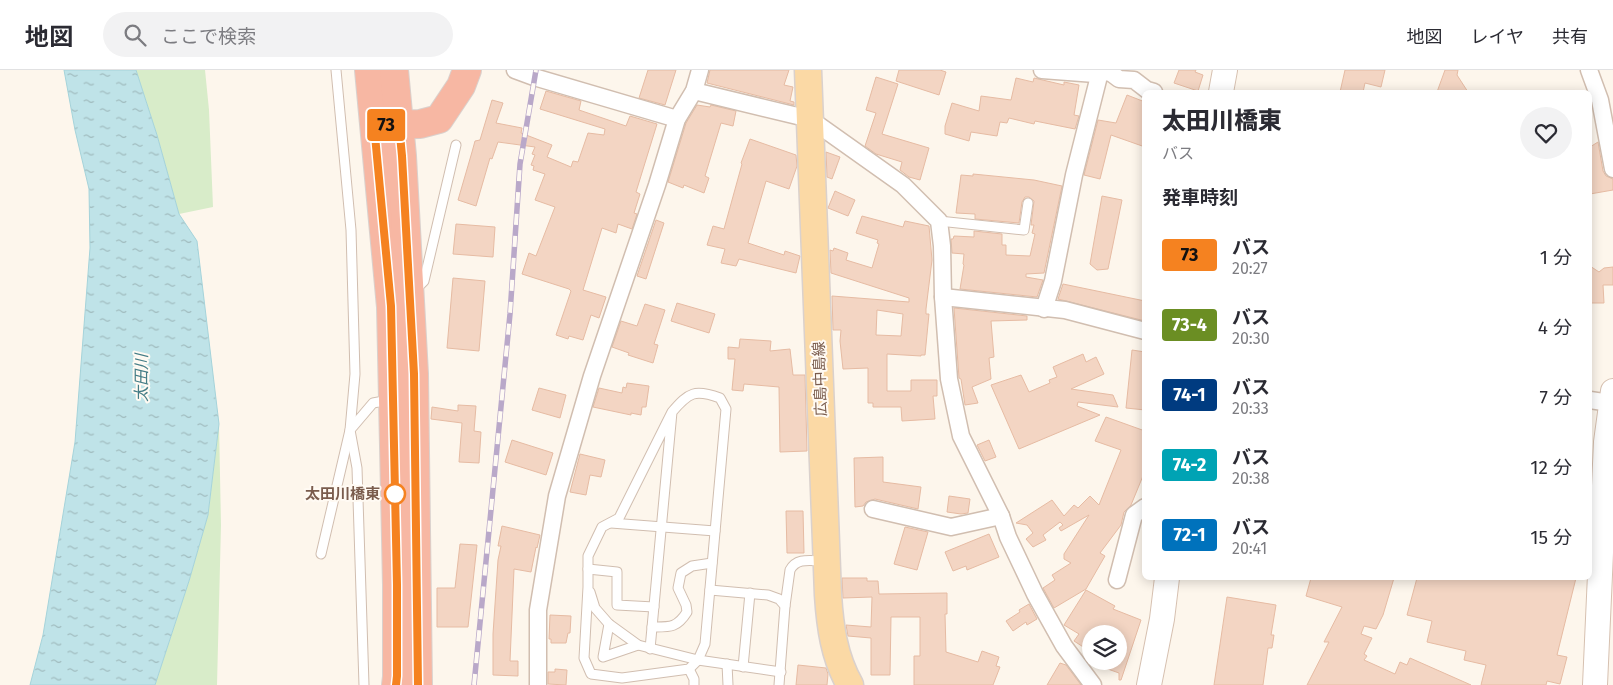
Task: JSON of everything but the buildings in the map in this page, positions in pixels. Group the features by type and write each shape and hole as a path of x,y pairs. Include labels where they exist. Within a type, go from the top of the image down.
{"highway":[{"path":"369,70 387,125 409,297 414,374 418,685"},
{"path":"394,70 387,125 397,585 396,685"},
{"path":"387,125 420,124 439,119 461,86 466,70"}],"main road":[{"name":"広島中島線","path":"808,70 831,631 837,655 850,685"}],"street":[{"path":"516,70 677,119"},
{"path":"538,685 538,610 556,496 592,376 657,185 677,119 694,90 700,70"},
{"path":"1042,70 1111,73 1119,78 1134,80 1147,90"},
{"path":"1221,90 1225,70"},
{"path":"1589,70 1600,100 1613,169"},
{"path":"1044,309 1053,281 1074,176 1098,80 1097,72"},
{"path":"694,90 810,119 903,185 939,221 950,379 961,436 1001,516 1008,537 1035,594 1064,646 1093,685"},
{"path":"943,297 1065,310 1142,330"},
{"path":"1595,685 1610,442 1604,398"},
{"path":"873,509 951,527 1001,516"},
{"path":"1117,580 1134,515 1142,509"},
{"path":"1149,685 1162,619 1167,580"}],"lane":[{"path":"320,554 350,430 355,374 351,230 336,70"},
{"path":"409,297 424,281 456,145"},
{"path":"939,221 1024,230 1028,203"},
{"path":"694,394 708,394 720,398 726,409 706,644 698,660 689,669 622,678 591,674 584,658 588,556 602,527 611,523 619,518 672,412 685,397 694,394"},
{"path":"350,430 373,403 393,400"},
{"path":"650,649 672,412"},
{"path":"350,430 357,468 364,685"},
{"path":"611,523 715,531"},
{"path":"779,685 785,606 790,570 798,561 827,561"},
{"path":"652,627 672,626 681,622 687,612 686,605 678,588 681,573 692,566 712,563"},
{"path":"588,569 618,572 618,605 654,607"},
{"path":"588,587 595,608 608,624 638,645 698,660 781,672"},
{"path":"710,590 774,597 779,599 785,606"},
{"path":"743,667 750,593"},
{"path":"608,624 603,657 638,645"},
{"path":"727,664 728,685"},
{"path":"689,669 694,679 694,685"}],"green space":[{"path":"136,70 205,70 209,110 213,207 179,214 157,135"},
{"path":"219,424 221,525 217,685 155,685 189,581 208,515"}],"water":[{"name":"太田川","path":"64,70 136,70 157,135 179,214 197,241 219,424 208,515 189,581 155,685 30,685 43,635 75,442 90,248 89,189 75,130"}],"railway":[{"path":"474,685 510,314 520,164 536,70"}],"bus line":[{"name":"73","path":"396,685 397,585 391,306 374,125 399,125 402,156 405,238 414,374 418,685"}],"place":[{"name":"太田川橋東","path":"395,494"}]}
